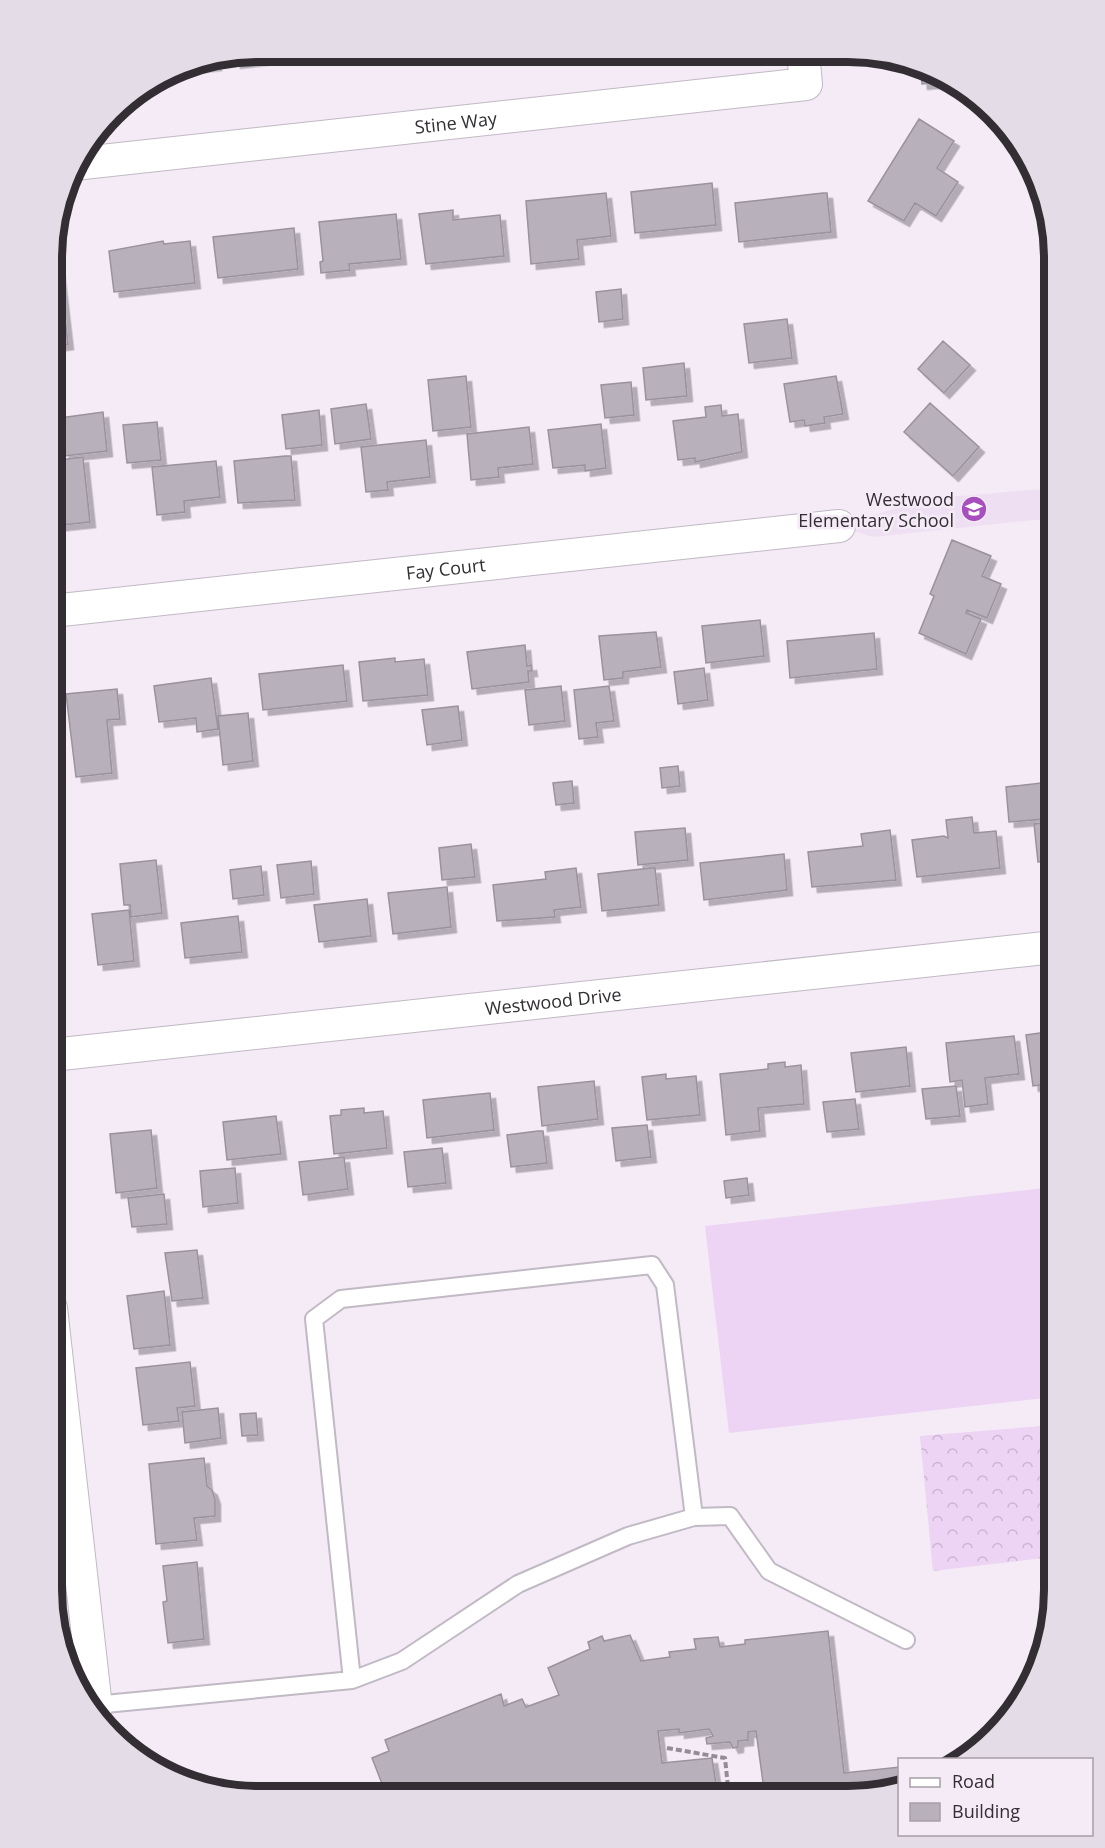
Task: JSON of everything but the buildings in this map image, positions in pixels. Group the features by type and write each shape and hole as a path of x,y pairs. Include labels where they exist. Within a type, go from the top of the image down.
{"street":[{"name":"Stine Way","path":"87,163 806,84 804,62"},
{"name":"Fay Court","path":"62,609 839,526"},
{"name":"Westwood Drive","path":"62,1054 1043,948"},
{"path":"62,1479 94,1697"}],"lane":[{"path":"352,1680 314,1319 341,1299 652,1264 665,1285 694,1517"},
{"path":"99,1706 352,1680 402,1661 518,1584 628,1536 694,1517 730,1516 769,1571 906,1640"}],"path":[{"path":"667,1748 725,1758 728,1786"}],"shaded area":[{"name":"Westwood Elementary School","path":"1044,489 1044,519 873,537 839,526 925,499"}],"green space":[{"path":"1043,1188 1043,1398 729,1433 705,1226"},
{"path":"1041,1426 1043,1558 933,1571 920,1436"}],"place":[{"name":"Westwood Elementary School","path":"974,509"}]}
